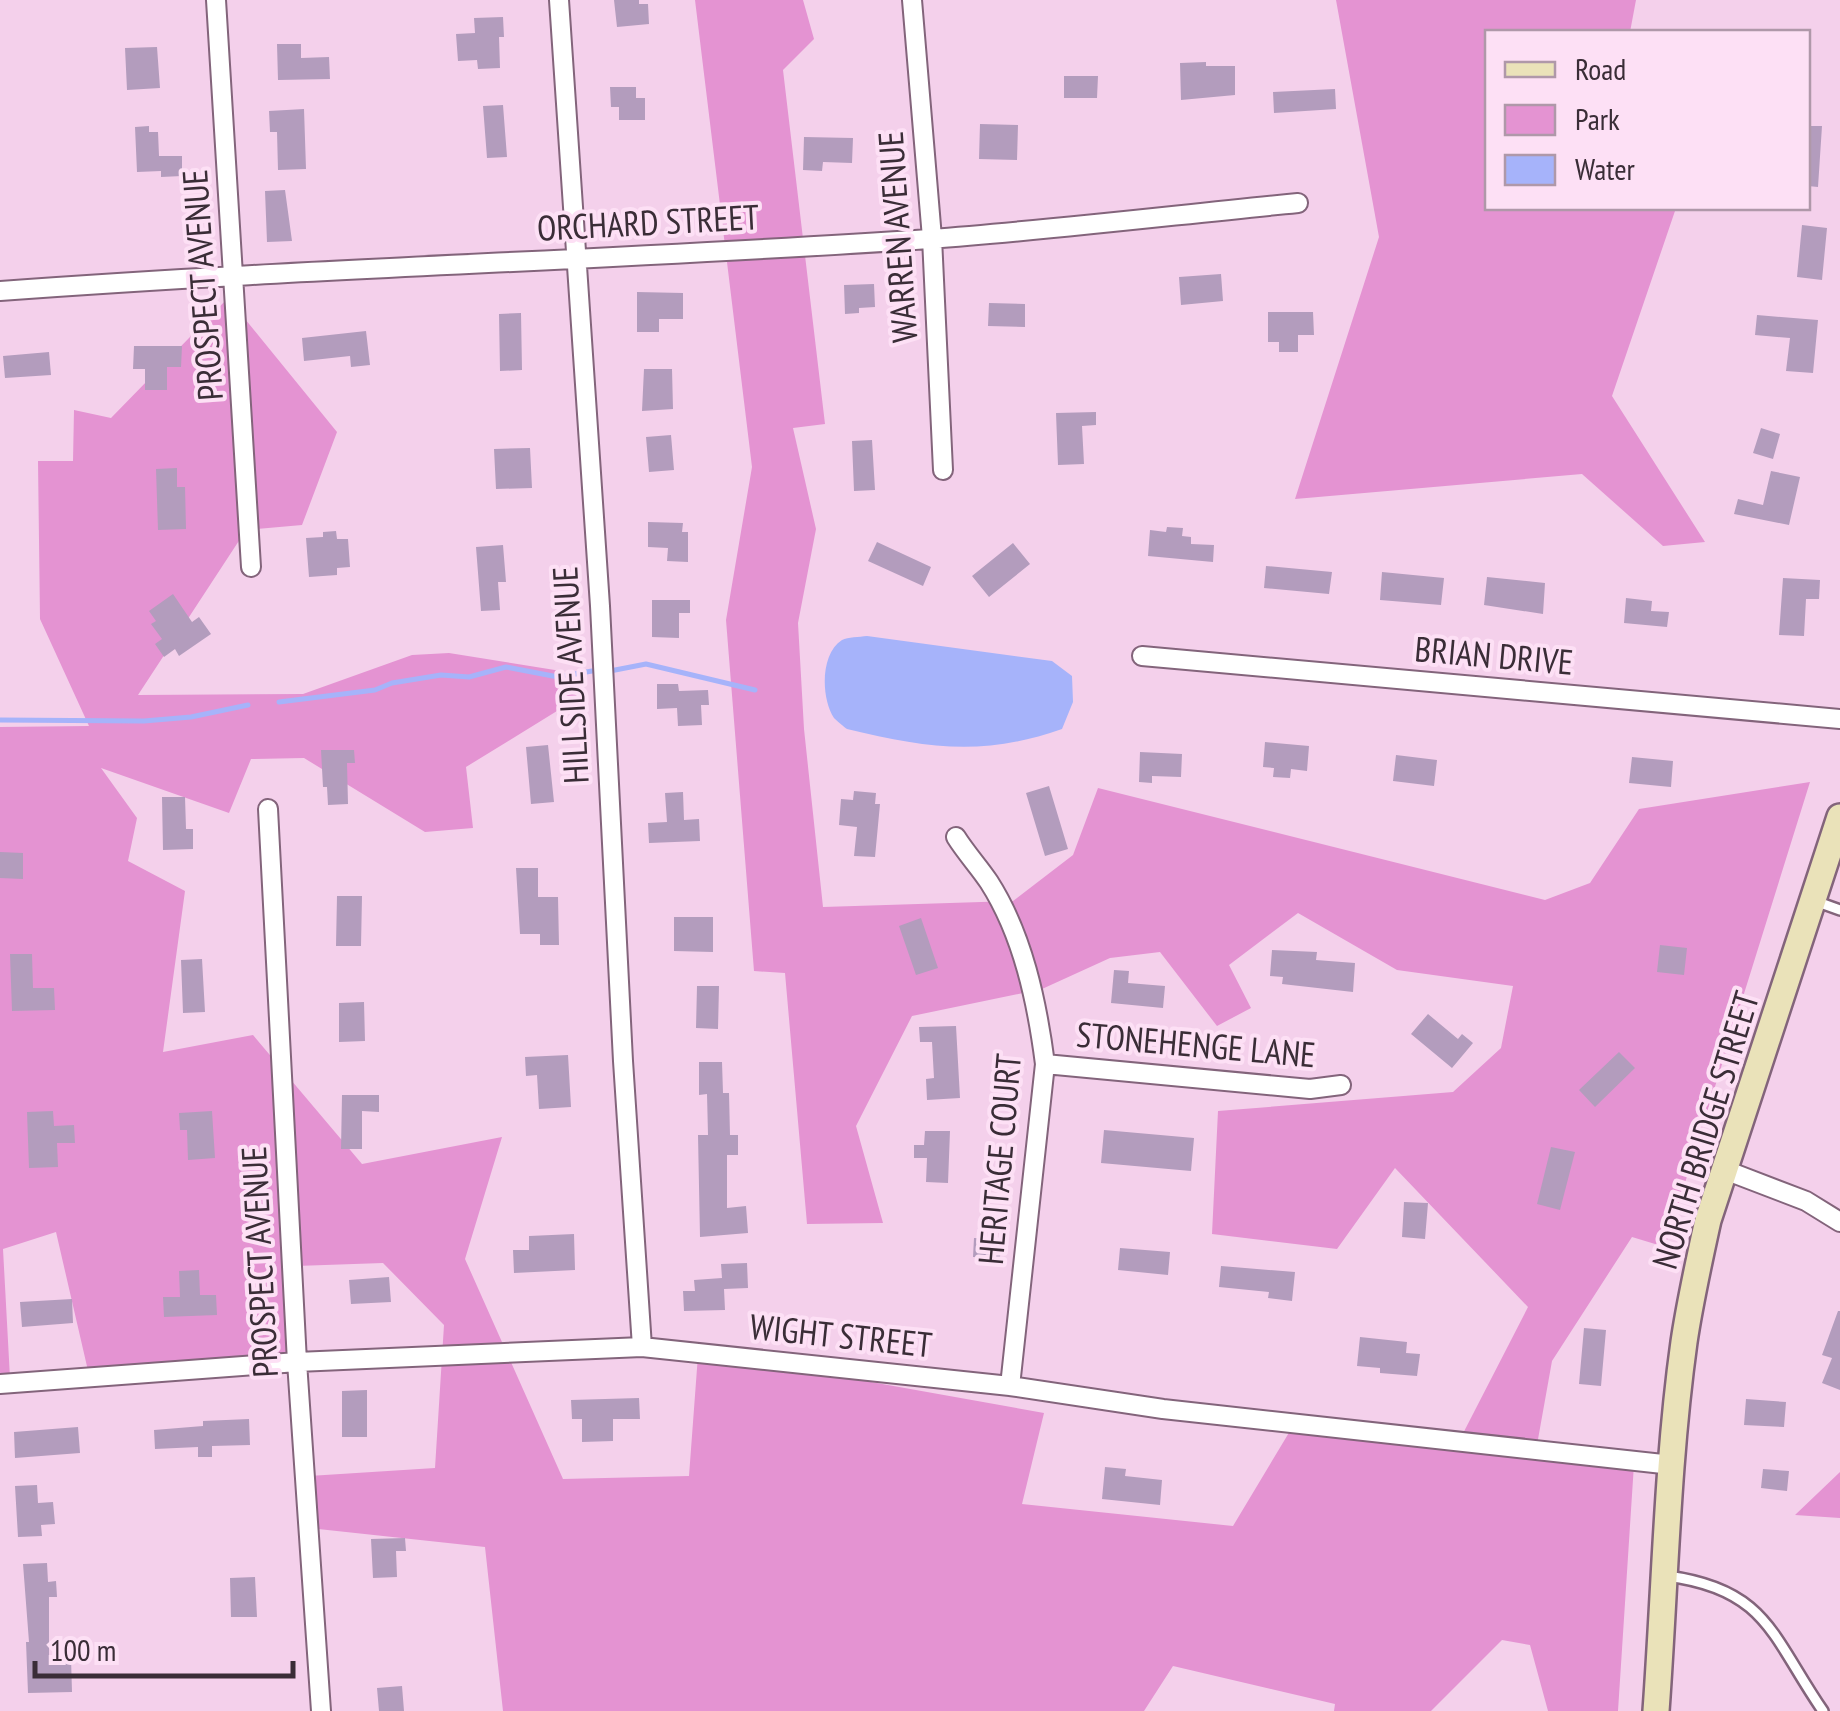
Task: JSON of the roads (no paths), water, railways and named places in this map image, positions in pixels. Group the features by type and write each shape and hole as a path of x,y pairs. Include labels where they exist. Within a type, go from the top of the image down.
{"street":[{"name":"PROSPECT AVENUE","path":"216,0 251,566"},
{"name":"HILLSIDE AVENUE","path":"559,0 642,1346"},
{"name":"WARREN AVENUE","path":"912,0 932,238 943,470"},
{"name":"ORCHARD STREET","path":"0,290 932,238 1298,203"},
{"name":"BRIAN DRIVE","path":"1142,656 1840,719"},
{"name":"PROSPECT AVENUE","path":"268,809 297,1362 321,1711"},
{"name":"NORTH BRIDGE STREET","path":"1656,1711 1672,1464 1694,1280 1708,1220 1838,827"},
{"name":"HERITAGE COURT","path":"956,837 988,882 1014,933 1039,1017 1046,1064 1010,1386"},
{"name":"STONEHENGE LANE","path":"1046,1064 1310,1089 1341,1085"},
{"path":"1726,1170 1806,1201 1840,1222"},
{"name":"WIGHT STREET","path":"0,1384 297,1362 642,1346 1010,1386 1163,1409 1672,1464"}],"lane":[{"path":"1813,900 1840,910"},
{"path":"1664,1576 1704,1580 1741,1598 1780,1641 1823,1711"}],"water":[{"path":"867,636 1052,661 1072,676 1073,702 1062,729 1006,743 929,745 847,729 830,709 825,688 826,666 842,640"}],"waterway":[{"path":"610,671 646,664 755,690"},
{"path":"279,702 375,690 392,683 441,675 469,677 506,667 558,677 592,671"},
{"path":"0,720 144,721 191,717 248,705"}]}
